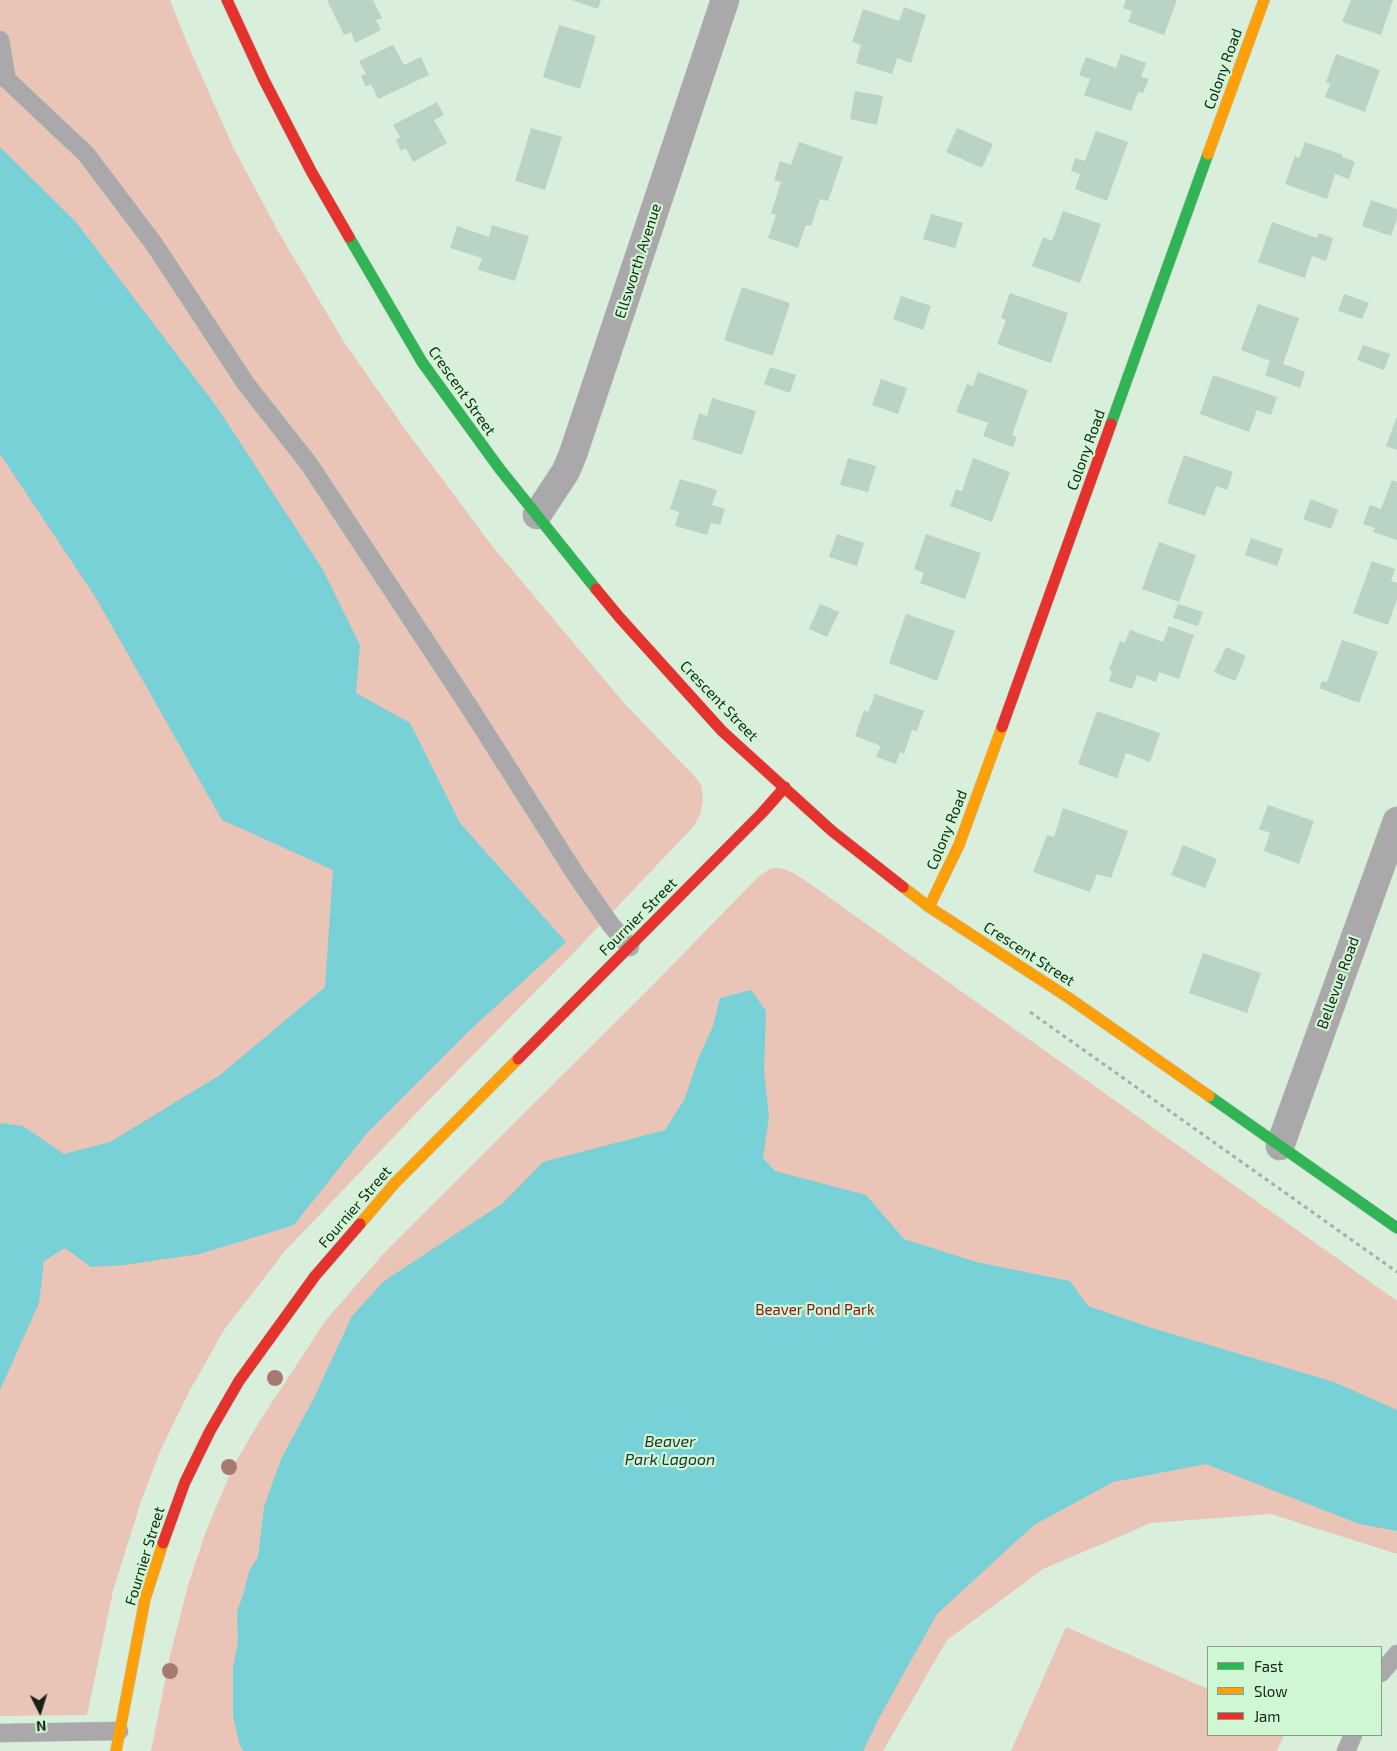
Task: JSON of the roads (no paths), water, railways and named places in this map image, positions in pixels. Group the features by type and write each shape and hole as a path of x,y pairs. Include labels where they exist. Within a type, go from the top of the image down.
{"street":[{"name":"Crescent Street","path":"227,0 264,80 311,170 422,362 498,468 620,618 722,730 832,831 929,907 1069,998 1397,1228"},
{"name":"Ellsworth Avenue","path":"537,515 566,471 573,454 724,0"},
{"name":"Colony Road","path":"929,907 959,846 1264,0"},
{"name":"Fournier Street","path":"116,1751 146,1599 163,1544 185,1482 210,1431 239,1381 315,1276 394,1184 762,813 785,787"},
{"name":"Bellevue Road","path":"1280,1146 1397,820"}],"lane":[{"path":"0,40 4,77 86,154 154,244 246,384 309,464 468,705 576,875 611,925 630,947"},
{"path":"1382,1672 1397,1654"},
{"path":"0,1733 119,1731"},
{"path":"1346,1751 1352,1736"}],"water":[{"path":"0,147 76,222 217,407 323,570 360,645 356,693 410,723 460,823 566,942 469,1031 367,1133 294,1225 200,1254 124,1265 91,1267 65,1248 44,1261 39,1303 0,1390 0,1123 23,1126 64,1154 110,1142 220,1075 325,987 333,870 222,820 96,598 0,454"},
{"name":"Beaver Park Lagoon","path":"751,990 766,1011 764,1071 769,1117 763,1158 775,1171 866,1195 904,1239 976,1262 1070,1281 1088,1306 1152,1328 1334,1382 1397,1410 1397,1531 1359,1524 1206,1464 1113,1482 1034,1525 937,1614 880,1716 863,1751 244,1751 240,1746 233,1716 233,1667 238,1643 237,1612 249,1571 258,1557 264,1507 281,1459 314,1398 352,1316 384,1281 503,1203 543,1162 665,1130 684,1100 699,1057 713,1026 720,998"}],"park label":[{"name":"Beaver Pond Park","path":"815,1310"}]}
